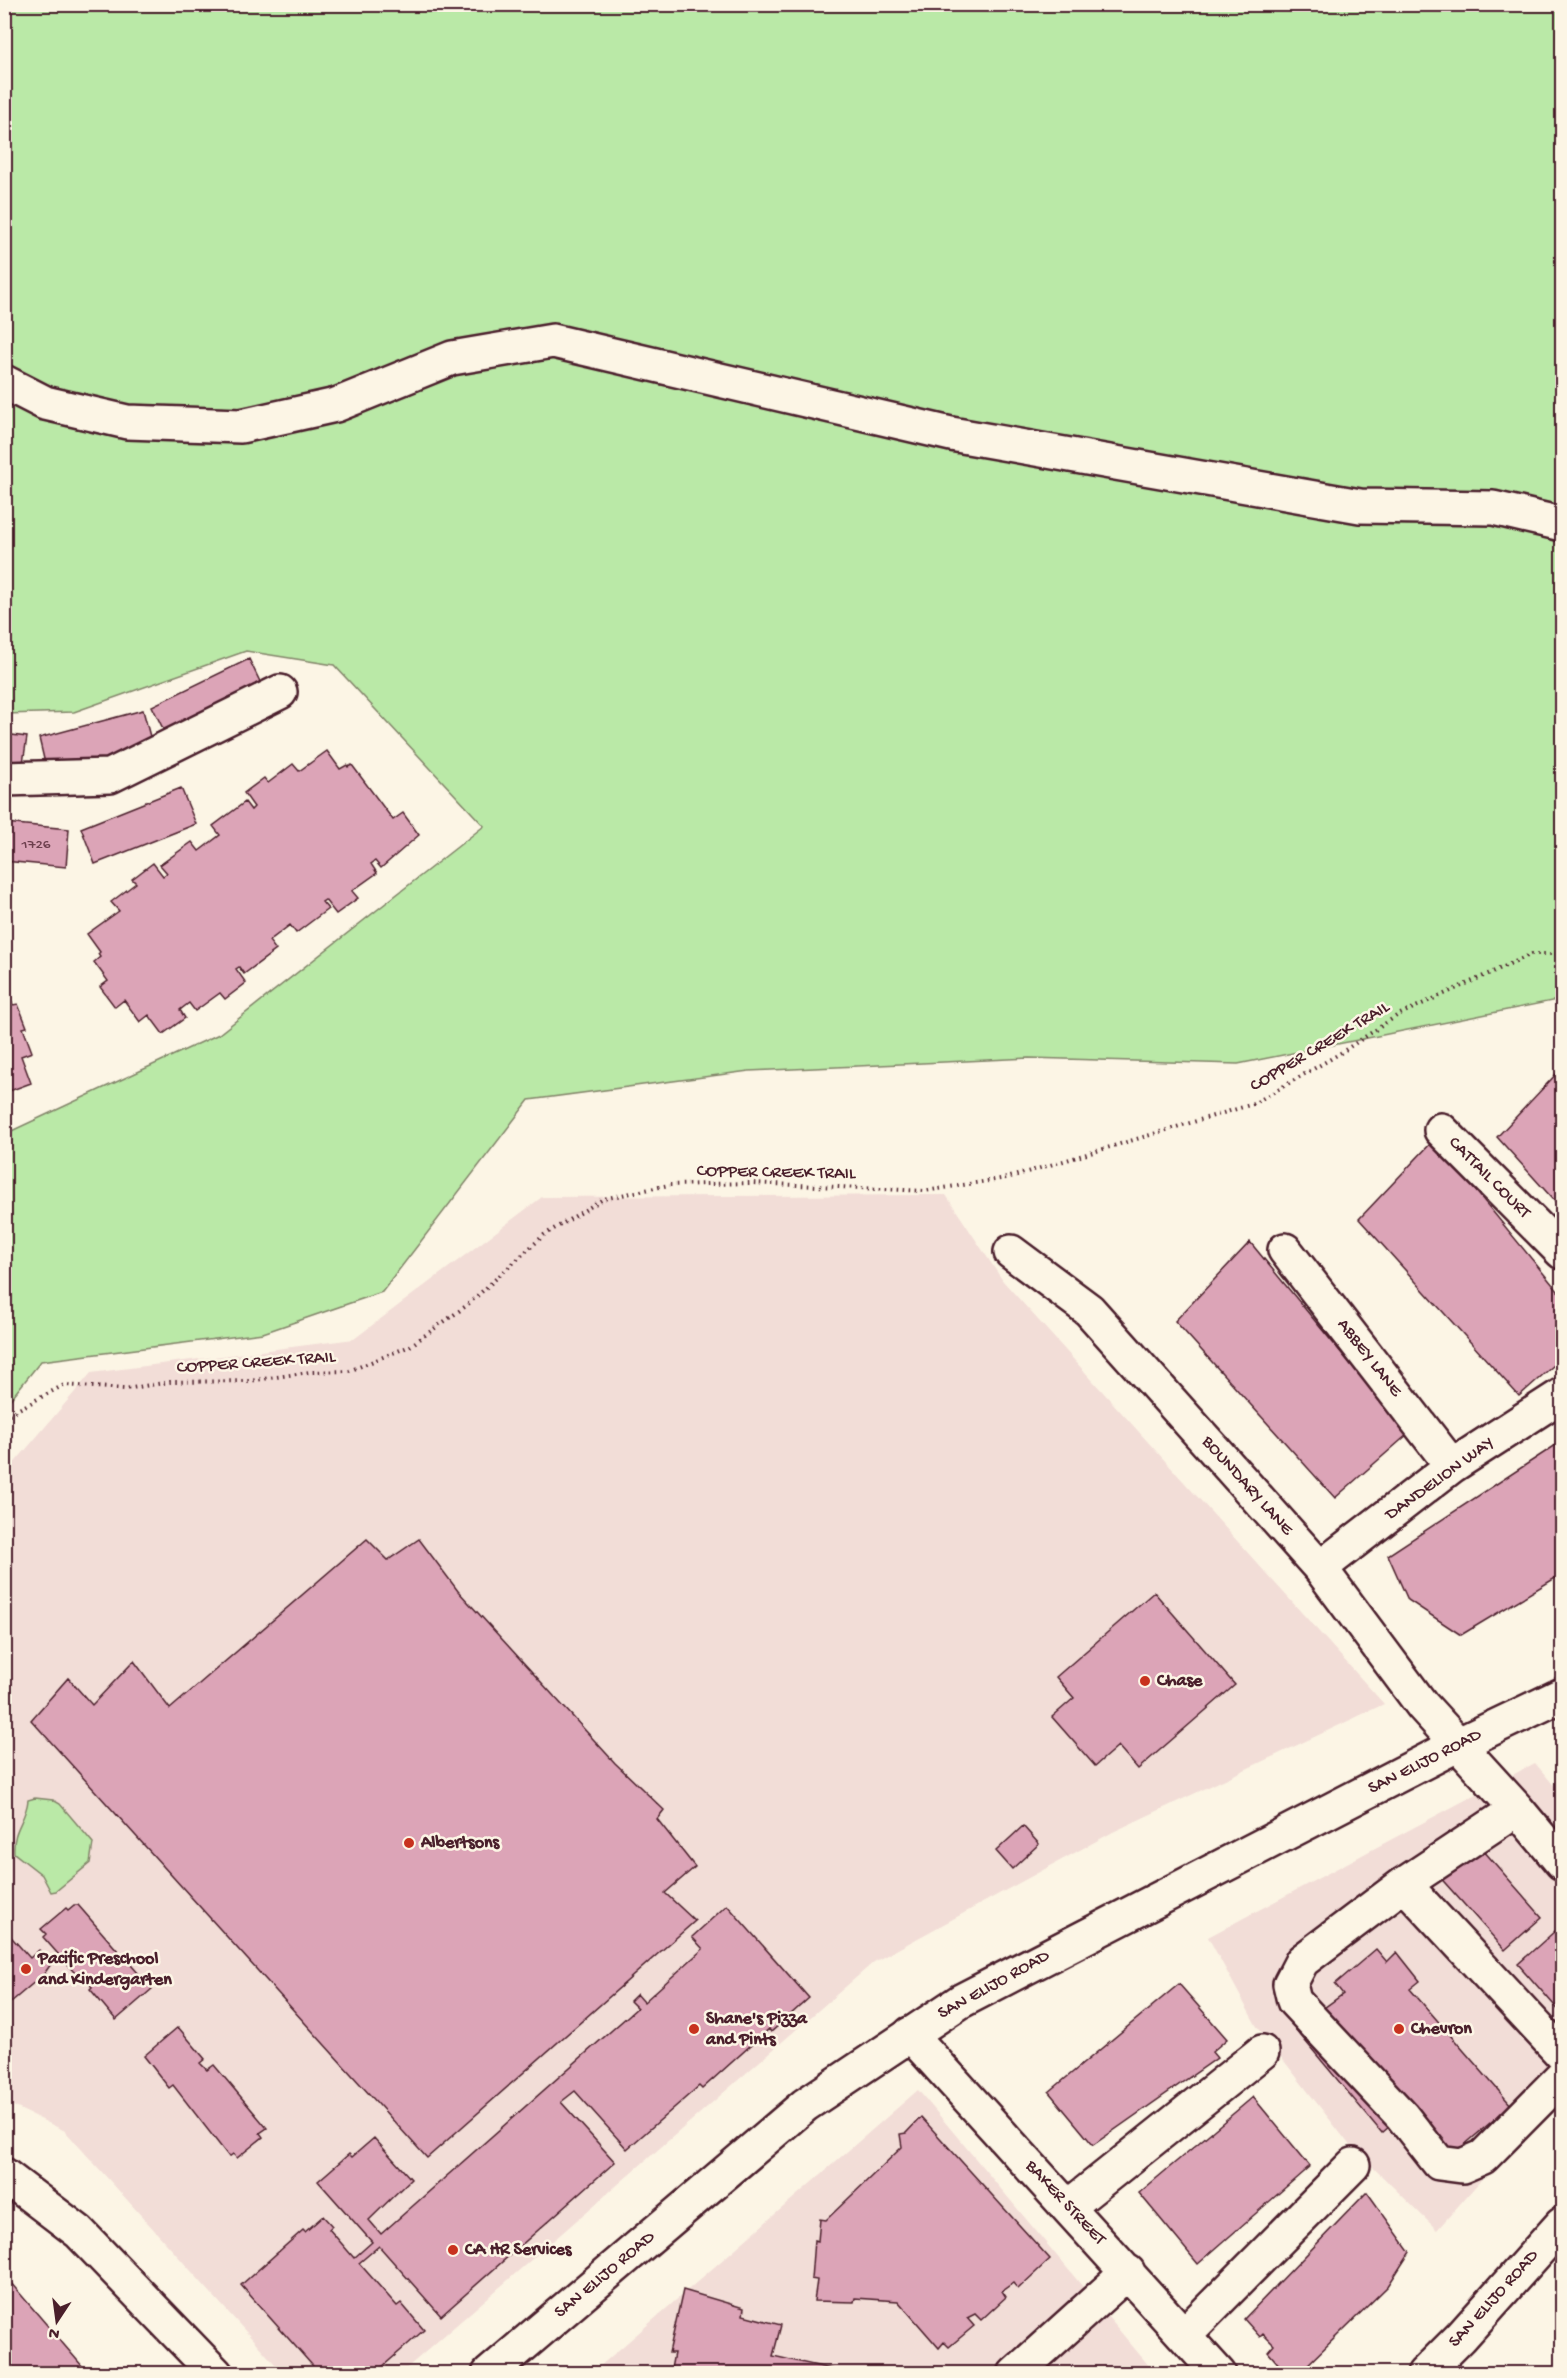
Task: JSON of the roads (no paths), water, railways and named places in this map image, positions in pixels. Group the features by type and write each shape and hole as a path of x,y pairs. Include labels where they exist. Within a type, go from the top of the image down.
{"street":[{"path":"4,382 45,404 127,422 241,426 336,405 452,358 553,341 951,434 1360,506 1493,508 1563,524"},
{"path":"4,779 110,776 280,692"},
{"name":"CATTAIL COURT","path":"1441,1130 1563,1252"},
{"name":"ABBEY LANE","path":"1286,1250 1452,1466"},
{"name":"BOUNDARY LANE","path":"1011,1252 1089,1310 1320,1568 1422,1705 1563,1863"},
{"name":"DANDELION WAY","path":"1320,1568 1452,1466 1563,1395"},
{"name":"SAN ELIJO ROAD","path":"489,2373 805,2105 961,2001 1457,1745 1563,1695"},
{"path":"1517,1809 1404,1884 1302,1961 1290,1984 1294,2001 1395,2107 1439,2163 1462,2166 1483,2157 1563,2077"},
{"path":"1404,1884 1563,2054"},
{"name":"BAKER STREET","path":"910,2034 1219,2373"},
{"path":"1068,2207 1262,2052"},
{"path":"1184,2335 1353,2164"},
{"path":"4,2175 79,2232 216,2373"},
{"name":"SAN ELIJO ROAD","path":"1424,2373 1461,2337 1563,2224"},
{"path":"1015,2373 1128,2272"}],"place":[{"name":"Chase","path":"1145,1681"},
{"name":"Albertsons","path":"409,1843"},
{"name":"Pacific Preschool and Kindergarten","path":"26,1969"},
{"name":"Shane's Pizza and Pints","path":"694,2029"},
{"name":"Chevron","path":"1399,2029"},
{"name":"CA HR Services","path":"453,2250"}]}
